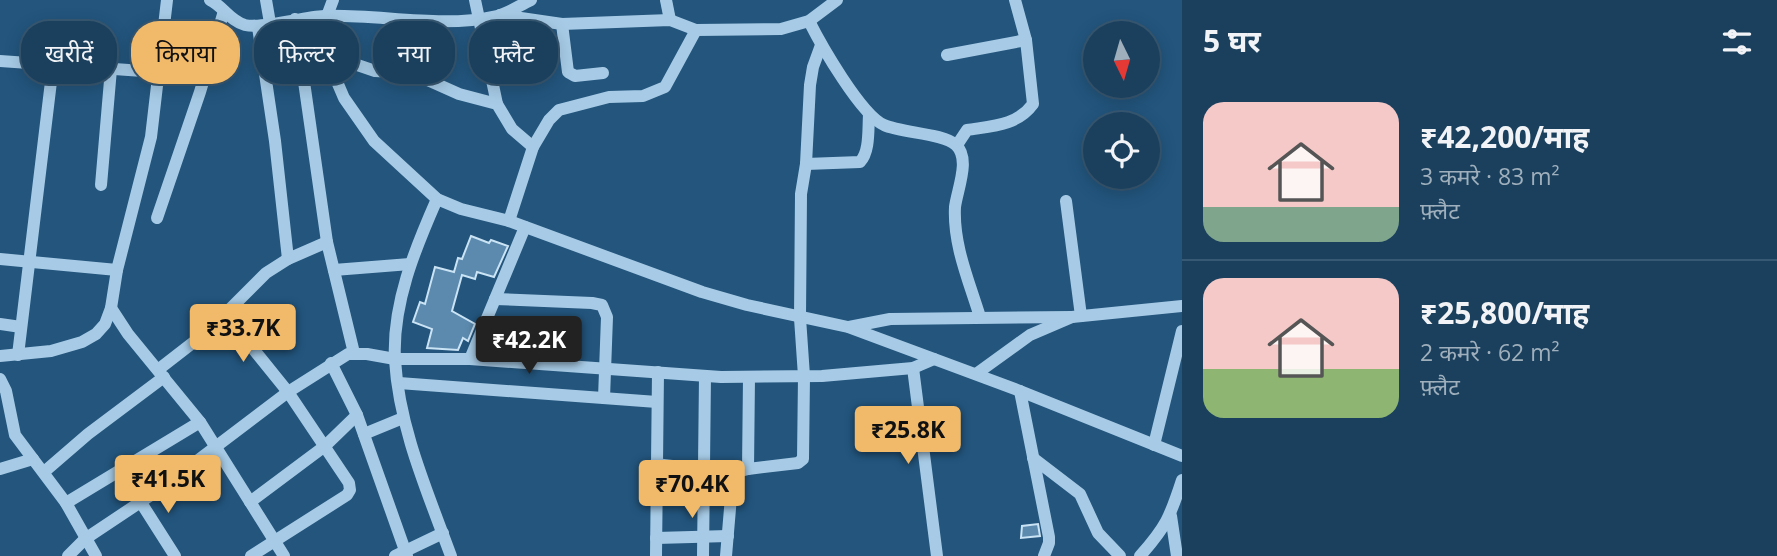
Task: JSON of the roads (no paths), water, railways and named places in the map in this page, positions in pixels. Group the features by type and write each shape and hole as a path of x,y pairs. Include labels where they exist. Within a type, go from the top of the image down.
{"street":[{"path":"164,21 167,0"},
{"path":"210,0 241,24 254,25"},
{"path":"264,21 266,0"},
{"path":"328,21 333,0"},
{"path":"475,0 497,104 512,129 533,147"},
{"path":"285,21 327,16 427,21 479,19 500,15 531,0"},
{"path":"666,0 670,20"},
{"path":"500,15 562,24 670,20 696,30 780,29 809,21 837,0"},
{"path":"957,145 967,130 999,127 1027,111 1033,104 1026,40 1014,0"},
{"path":"157,218 225,11"},
{"path":"295,19 327,242 354,353"},
{"path":"809,21 821,45 869,115 883,125 945,139 957,145 962,168 955,206 955,231 980,317"},
{"path":"562,24 568,72 575,76 603,73"},
{"path":"509,221 533,147 549,120 559,110 609,97 643,96 665,87 696,30"},
{"path":"947,55 1026,40"},
{"path":"656,464 733,473 798,463 803,459 804,376 800,318 802,194 810,85 821,45"},
{"path":"0,61 21,63"},
{"path":"359,66 375,71 412,73 459,94 497,104"},
{"path":"18,355 51,84"},
{"path":"101,185 110,84"},
{"path":"0,356 51,351 82,342 96,334 105,324 151,137 156,84"},
{"path":"270,84 288,259"},
{"path":"338,84 360,124 437,200 509,221 702,292 800,318 848,327 1020,391 1182,457"},
{"path":"806,164 860,162 864,159 869,115"},
{"path":"437,200 410,264 399,317 395,359 403,418 451,556"},
{"path":"1066,201 1076,316"},
{"path":"470,359 525,228"},
{"path":"44,471 208,331 266,272 327,242"},
{"path":"0,259 117,270"},
{"path":"334,270 410,264"},
{"path":"495,299 602,305 607,317 604,398"},
{"path":"848,327 890,319 1076,316 1182,306"},
{"path":"111,308 128,334 200,422 284,556"},
{"path":"225,314 288,392 349,483 350,490 347,495 251,556"},
{"path":"976,374 1030,335 1076,316"},
{"path":"0,324 22,327"},
{"path":"1154,445 1182,331"},
{"path":"68,556 85,539 160,489 288,392 348,354 395,359 470,359 748,377 913,368 934,359"},
{"path":"331,363 357,415 402,554 443,533"},
{"path":"913,368 937,556"},
{"path":"656,556 658,372"},
{"path":"703,556 705,376"},
{"path":"748,377 748,469"},
{"path":"0,379 6,391 15,435 66,503 96,556"},
{"path":"398,383 657,402"},
{"path":"1020,391 1049,537 1044,556"},
{"path":"250,502 325,446 357,415"},
{"path":"364,434 403,418"},
{"path":"66,503 200,422"},
{"path":"0,469 33,458"},
{"path":"1033,458 1080,494 1098,533 1120,556"},
{"path":"726,556 733,473"},
{"path":"1140,556 1163,530 1171,516 1182,480"},
{"path":"140,501 175,556"},
{"path":"1171,516 1177,556"},
{"path":"656,538 728,536"}]}
